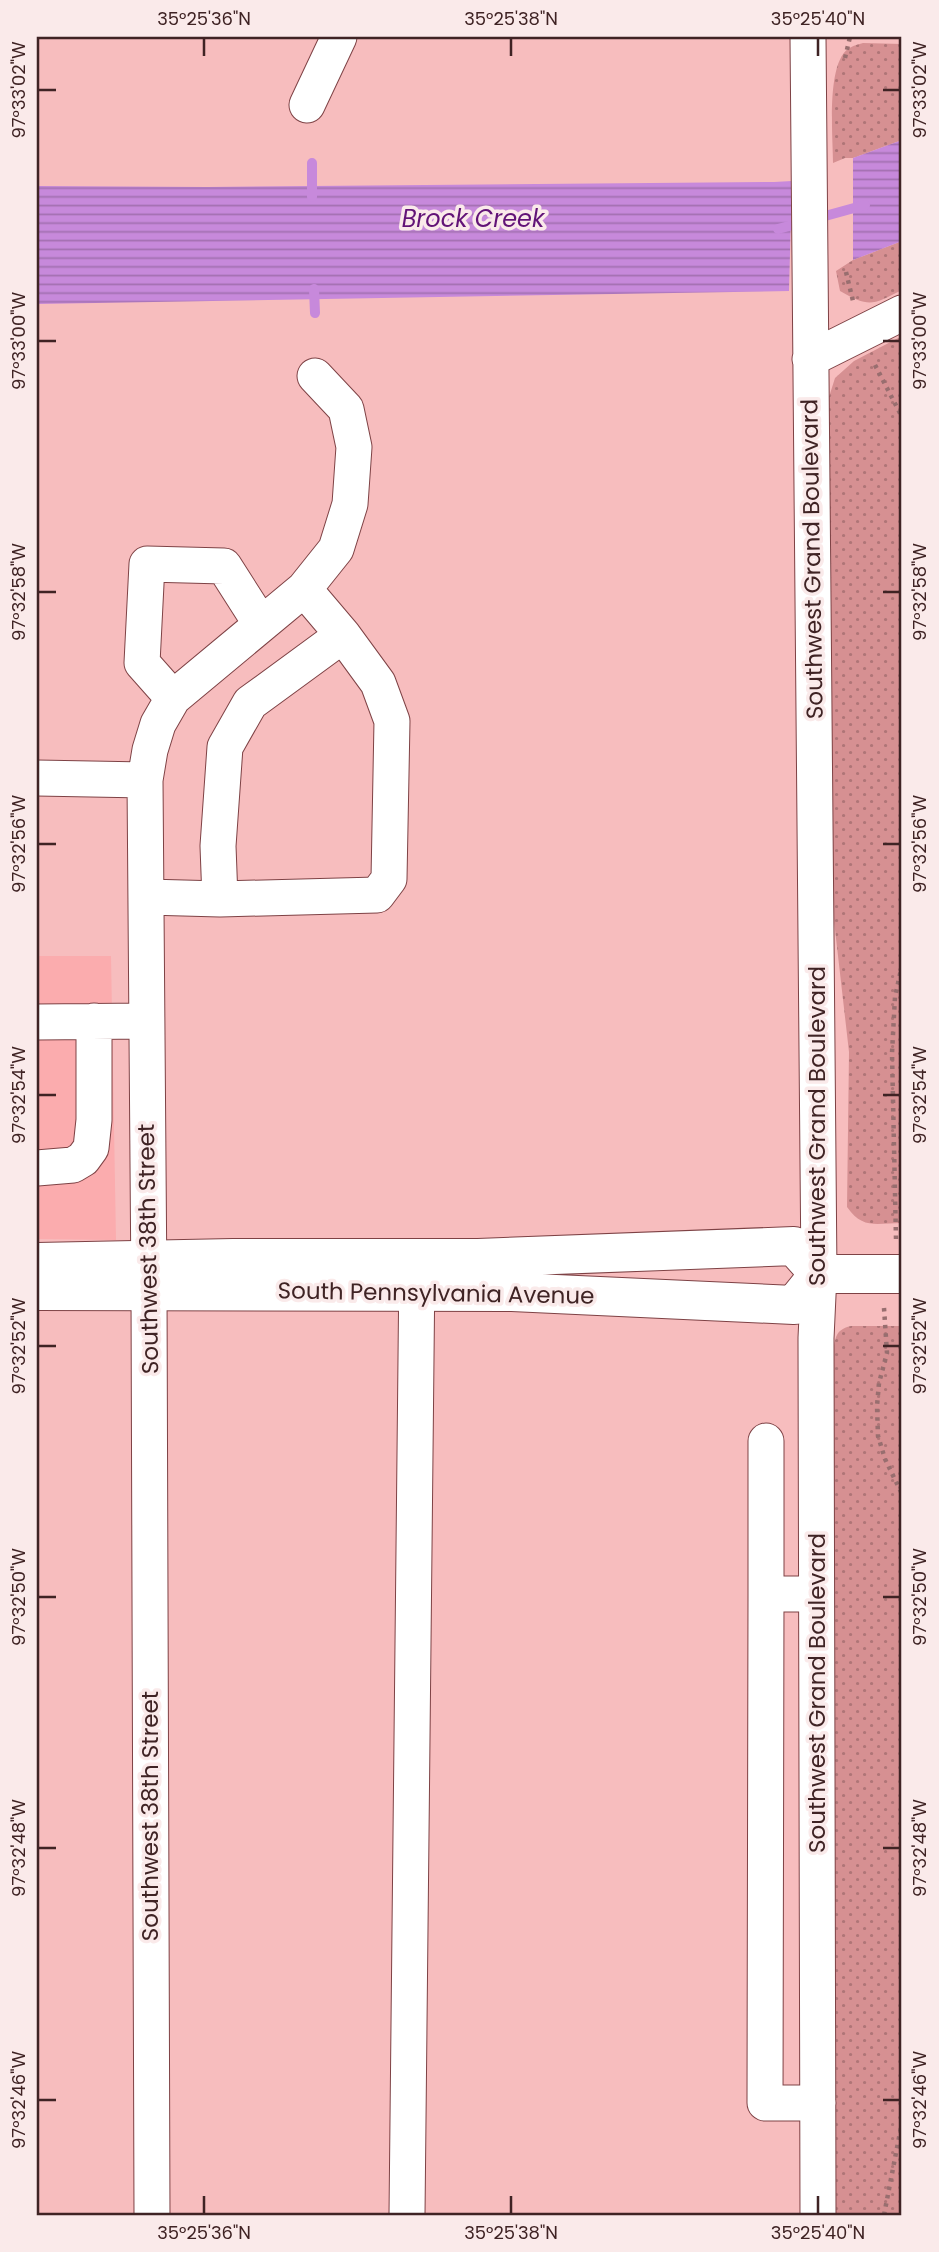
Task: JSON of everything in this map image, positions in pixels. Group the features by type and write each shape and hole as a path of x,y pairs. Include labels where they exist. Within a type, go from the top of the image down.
{"main road":[{"name":"South Pennsylvania Avenue","path":"37,1262 148,1275 417,1274 512,1292 794,1305 819,1274 794,1245 478,1258 417,1274"},
{"path":"819,1274 892,1274"},
{"name":"South Pennsylvania Avenue","path":"37,1291 148,1275"}],"street":[{"path":"307,105 339,37"},
{"name":"Southwest Grand Boulevard","path":"808,37 819,1274 816,1338 818,2215"},
{"path":"810,359 902,313"},
{"name":"Southwest 38th Street","path":"152,2215 145,780 158,724 173,698 304,589 336,549 350,504 354,447 346,410 315,376"},
{"path":"173,698 142,663 147,564 224,566 261,624"},
{"path":"147,897 220,899 377,895 389,879 392,722 378,683 343,635 304,589"},
{"path":"220,899 218,846 225,747 250,703 343,635"},
{"path":"37,778 145,780"},
{"path":"37,1168 73,1165 83,1159 91,1148 94,1120 94,1021"},
{"path":"37,1022 146,1021"},
{"path":"407,2215 417,1274"},
{"path":"766,1441 765,2103 818,2103"},
{"path":"766,1594 817,1594"}],"path":[{"path":"861,332 874,364 902,417"},
{"path":"902,965 895,997 892,1053 896,1242 887,1353 879,1382 877,1406 878,1436 885,1460 902,1494"},
{"path":"884,2215 902,2122"}],"shaded area":[{"path":"863,43 902,44 902,140 833,163 832,102 836,70 841,57 848,49"},
{"path":"902,241 902,290 871,302 858,300 840,291 836,271 853,260"},
{"path":"902,336 902,1223 871,1224 859,1219 847,1207 849,1052 829,877 829,397 835,378 854,361"},
{"path":"37,956 111,956 116,1240 37,1239"},
{"path":"851,1326 902,1326 902,2215 836,2215 834,2212 832,1356 838,1333"}],"water":[{"path":"902,140 902,241 853,260 853,158"},
{"name":"Brock Creek","path":"792,181 789,291 37,304 37,186 207,187"}],"waterway":[{"path":"312,163 312,197"},
{"name":"Brock Creek","path":"778,229 865,205"},
{"path":"314,289 315,313"}]}
